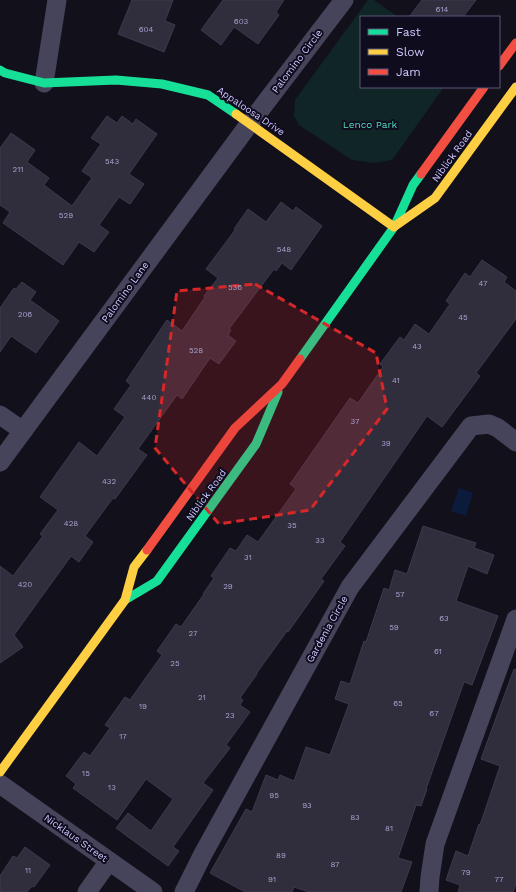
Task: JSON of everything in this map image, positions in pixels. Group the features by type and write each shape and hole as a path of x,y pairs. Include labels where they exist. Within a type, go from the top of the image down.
{"main road":[{"path":"500,65 516,43"},
{"name":"Appaloosa Drive","path":"0,70 5,73 44,83 116,80 162,84 208,95 250,123 394,227"},
{"name":"Niblick Road","path":"394,227 435,198 516,87"},
{"name":"Niblick Road","path":"0,772 125,600 134,567 235,428 282,384 394,227 413,185 483,88"},
{"name":"Niblick Road","path":"125,600 157,581 256,444 282,384"}],"street":[{"path":"44,83 57,0"},
{"name":"Palomino Circle","path":"250,123 344,0"},
{"name":"Palomino Lane","path":"0,462 250,123"},
{"path":"0,415 23,431"},
{"name":"Gardenia Circle","path":"184,892 203,854 350,587 471,426 489,424 498,428 516,442"},
{"path":"429,892 435,844 516,619"},
{"name":"Nicklaus Street","path":"0,784 153,892"},
{"path":"87,892 109,861"}],"highlighted area":[{"path":"255,284 376,353 387,409 310,510 219,524 155,448 177,291"}],"green space":[{"name":"Lenco Park","path":"368,0 374,0 397,16 360,16 360,88 443,88 392,160 374,163 352,160 299,125 294,116 295,100"}],"water":[{"path":"459,488 473,493 466,516 451,511"}],"building":[{"path":"132,0 173,0 165,21 175,25 164,52 118,34"},
{"path":"223,0 284,0 276,12 279,15 258,44 234,27 221,45 201,30"},
{"path":"422,0 476,0 464,16 410,16"},
{"path":"107,116 117,123 122,116 133,124 136,119 157,134 129,174 144,184 130,204 119,197 99,225 109,232 94,252 79,242 63,265 3,223 10,212 0,205 0,148 11,133 35,150 27,162 49,178 44,185 72,206 92,178 82,171 101,144 91,138"},
{"path":"281,202 293,211 296,207 322,226 291,270 282,263 276,271 274,269 229,329 231,330 228,335 236,341 219,364 210,358 182,399 177,395 138,449 147,455 115,499 113,498 85,536 93,542 79,562 71,556 14,635 23,647 0,663 0,566 13,576 43,536 40,534 58,510 40,497 79,442 97,456 125,417 114,409 131,385 126,381 167,320 182,331 205,297 204,296 218,278 206,269 235,230 234,229 248,209 266,222"},
{"path":"482,260 507,277 504,282 516,291 516,319 476,373 480,376 442,427 427,416 340,542 345,546 321,579 324,581 240,698 243,700 240,705 250,712 226,745 230,748 203,783 213,790 173,847 179,851 168,866 116,828 128,813 151,831 173,799 146,779 117,820 73,788 76,784 66,776 84,752 90,756 110,728 105,725 125,697 130,700 162,655 157,651 176,624 181,627 214,578 211,576 230,548 236,551 247,535 258,542 296,489 290,484 350,398 358,403 383,367 380,364 400,337 404,340 415,324 429,334 450,304 446,301 465,273 470,277"},
{"path":"22,282 36,292 30,300 59,321 36,353 11,336 0,352 0,308 14,288 16,289"},
{"path":"423,526 476,543 474,548 494,555 487,574 468,566 456,601 498,616 472,685 464,682 421,806 416,805 398,858 412,862 401,892 309,892 294,887 292,892 245,892 210,873 246,809 252,812 266,775 278,780 280,775 294,781 306,747 330,755 349,704 335,699 341,681 350,684 384,588 389,590 395,570 407,574"},
{"path":"514,669 516,670 516,884 513,892 458,892 460,885 446,880 456,851 468,856 500,766 481,759"},
{"path":"25,847 50,865 34,887 32,886 27,892 0,892 0,876 13,856 17,858"}],"traffic: fast":[{"path":"0,70 5,73 44,83 116,80 162,84 208,95 236,114"},
{"path":"300,359 394,227 413,185 421,174"},
{"path":"125,600 157,581 256,444 278,392"}],"traffic: slow":[{"path":"395,226 435,198 516,87"},
{"path":"236,114 394,227"},
{"path":"0,772 125,600 134,567 147,550"}],"traffic: jam":[{"path":"500,65 516,43"},
{"path":"421,174 483,88"},
{"path":"147,550 235,428 282,384 300,359"}]}
